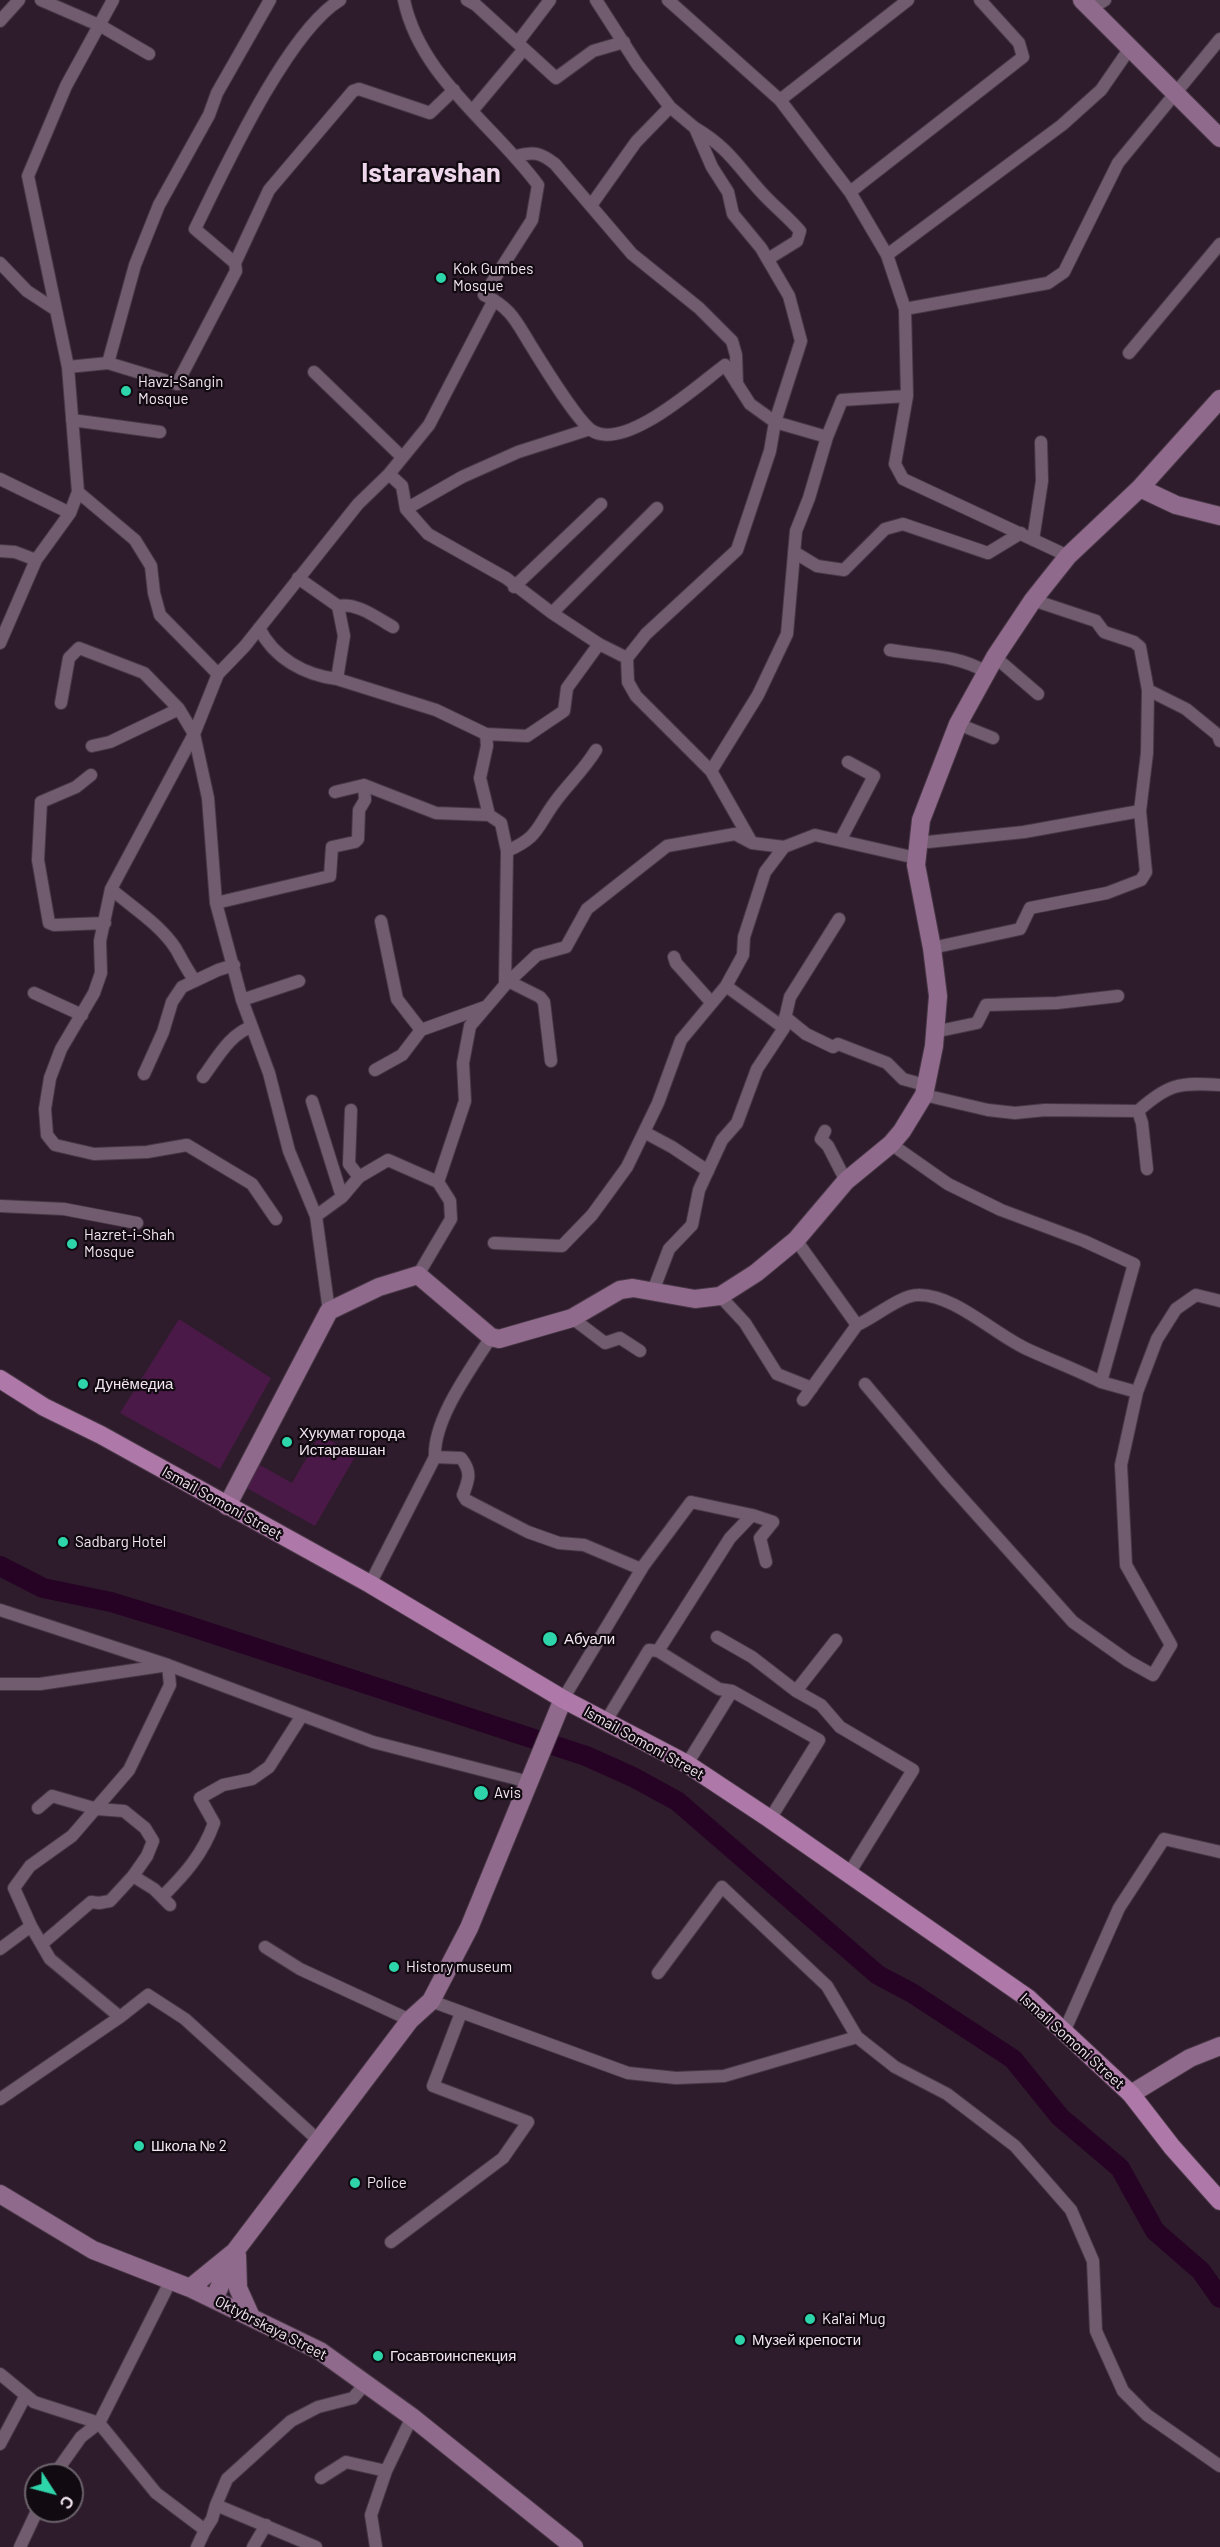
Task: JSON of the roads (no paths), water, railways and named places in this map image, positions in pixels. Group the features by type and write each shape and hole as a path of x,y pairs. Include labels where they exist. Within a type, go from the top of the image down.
{"main road":[{"path":"1092,3 1130,48 1220,138"},
{"path":"227,1506 329,1311 379,1287 418,1275 491,1337 498,1339 572,1318 620,1290 633,1288 695,1299 720,1296 756,1273 796,1240 846,1181 891,1144 911,1119 925,1090 938,996 917,851 926,806 958,724 991,664 1033,600 1068,556 1140,488 1220,399"},
{"path":"1140,488 1176,505 1220,516"},
{"name":"Ismail Somoni Street","path":"0,1379 44,1407 101,1435 370,1584 560,1703 606,1721 687,1764 770,1819 1029,1999 1131,2094 1172,2147 1220,2201"},
{"path":"214,2299 236,2250 410,2020 431,2001 469,1928 560,1703"},
{"path":"1131,2094 1190,2058 1220,2046"},
{"name":"Oktybrskaya Street","path":"0,2194 93,2250 190,2288 320,2351 411,2417 574,2547"},
{"path":"190,2288 236,2250"},
{"path":"236,2250 238,2288 251,2317"}],"street":[{"path":"0,21 19,0"},
{"path":"41,0 64,5 149,54"},
{"path":"0,642 36,560 70,513 78,492 68,367 28,177 66,86 113,0"},
{"path":"108,363 135,265 159,205 209,115 217,93 270,0"},
{"path":"235,263 195,229 266,94 311,26 327,8 340,0"},
{"path":"404,0 417,40 454,90 517,156 538,185 532,220 484,295 511,311 553,380 590,429 605,436 623,433 643,424 725,365 750,404 775,422 827,437"},
{"path":"467,0 476,5 556,78 593,51 624,42"},
{"path":"472,111 521,45 550,0"},
{"path":"596,0 670,107 695,128 718,141 764,195 800,231 797,241 768,260"},
{"path":"668,0 780,100 850,192 888,255 905,309 907,396 895,464 903,480 1068,556"},
{"path":"780,100 908,0"},
{"path":"850,192 1023,57 1019,43 980,0"},
{"path":"905,309 1048,283 1058,279 1064,272 1118,163 1174,92 1220,39"},
{"path":"888,255 1062,125 1101,90 1130,48"},
{"path":"68,367 108,363 177,384 236,271 235,263 269,190 352,91 359,89 430,113 454,90"},
{"path":"592,204 636,142 670,107"},
{"path":"695,128 712,167 728,192 733,214 768,260 789,296 801,341 775,422 770,451 737,550 646,634 627,658 628,682 636,696 711,771 752,843"},
{"path":"517,156 531,152 541,153 592,204 632,254 699,308 732,341 736,355 737,385"},
{"path":"1129,354 1220,244"},
{"path":"0,263 27,291 56,310"},
{"path":"276,1219 252,1184 187,1145 147,1152 94,1154 55,1145 47,1135 45,1109 50,1078 61,1049 82,1015 101,973 100,941 111,889 194,734 218,674 259,628 358,504 389,474 429,425 494,300"},
{"path":"314,372 402,457"},
{"path":"711,771 758,695 787,634 796,531 809,498 827,437 843,400 907,396"},
{"path":"72,420 160,432"},
{"path":"406,509 462,477 518,452 590,429"},
{"path":"1033,540 1042,481 1041,442"},
{"path":"389,474 402,486 406,509 428,534 506,578 514,587 552,613 599,644 627,658"},
{"path":"0,479 70,513"},
{"path":"78,492 135,540 151,566 154,593 160,615 218,674"},
{"path":"514,587 601,504"},
{"path":"552,613 657,508"},
{"path":"794,552 817,566 844,570 885,529 903,524 988,553 1021,534"},
{"path":"0,551 15,552 36,560"},
{"path":"298,579 338,606 356,607 393,627"},
{"path":"932,948 1020,929 1030,908 1107,893 1141,880 1146,872 1140,811 1147,753 1148,690 1140,646 1104,632 1096,621 1033,600"},
{"path":"337,679 344,636 338,606"},
{"path":"259,628 282,659 317,676 337,679 436,710 486,734 527,735 564,711 567,688 599,644"},
{"path":"61,703 69,658 79,648 144,673 179,710 194,734 208,798 216,903 242,1000 269,1073 289,1151 316,1216 329,1311"},
{"path":"890,650 951,658 973,664 991,664 1029,683 1038,694"},
{"path":"1148,690 1186,709 1219,737"},
{"path":"92,746 110,742 179,710"},
{"path":"958,724 993,738"},
{"path":"486,734 487,746 480,778 489,815"},
{"path":"507,852 533,837 555,801 568,789 596,750"},
{"path":"841,839 874,776 848,762"},
{"path":"91,775 89,780 41,802 38,860 49,923 54,925 105,922"},
{"path":"216,903 330,876 332,847 355,842 358,839 359,810 365,800 364,785"},
{"path":"335,792 364,785 436,813 489,815 501,823 507,852 507,983"},
{"path":"438,1182 465,1101 463,1063 470,1026 507,983 537,955 566,947 588,909 667,846 735,834 752,843 784,847 815,835 917,851 1140,811"},
{"path":"494,1243 562,1246 592,1215 627,1167 658,1102 681,1040 726,986 743,955 744,937 765,872 784,847"},
{"path":"111,889 151,922 175,948 195,981"},
{"path":"653,1292 669,1249 692,1225 699,1190 722,1140 737,1123 757,1069 788,1024 790,997 838,919"},
{"path":"381,921 397,999 421,1030"},
{"path":"674,957 676,963 711,1002"},
{"path":"144,1074 163,1032 172,1002 182,987 234,965"},
{"path":"242,1000 299,981"},
{"path":"507,983 540,997 544,1002 551,1061"},
{"path":"726,986 788,1024 833,1047 838,1044 887,1062 903,1079 925,1090 988,1110 1015,1113 1045,1110 1138,1111 1160,1091 1193,1083 1220,1085"},
{"path":"34,993 82,1015"},
{"path":"934,1032 977,1023 986,1005 1057,1003 1118,996"},
{"path":"375,1070 402,1054 421,1030 489,1006"},
{"path":"203,1077 243,1029 252,1027"},
{"path":"312,1101 342,1197"},
{"path":"351,1110 349,1164 359,1177"},
{"path":"1138,1111 1142,1123 1147,1169"},
{"path":"825,1131 821,1139 828,1146 846,1181"},
{"path":"644,1132 708,1171"},
{"path":"891,1144 959,1189 1001,1210 1084,1241 1134,1264 1101,1382"},
{"path":"316,1216 342,1197 359,1177 388,1160 438,1182 450,1201 451,1219 418,1275"},
{"path":"0,1206 64,1209 137,1223"},
{"path":"796,1240 857,1325"},
{"path":"803,1400 857,1325 877,1316 900,1299 919,1295 948,1302 1028,1350 1058,1360 1101,1382 1137,1392"},
{"path":"865,1384 945,1479 1073,1622 1128,1661 1154,1676 1171,1645 1126,1565 1121,1465 1137,1392 1157,1339 1176,1309 1196,1295 1220,1300"},
{"path":"720,1296 745,1323 777,1374 812,1388"},
{"path":"572,1318 605,1343 620,1338 640,1351"},
{"path":"370,1584 435,1457 444,1419 458,1390 491,1337"},
{"path":"435,1457 461,1458 469,1468 470,1477 463,1495 500,1519 559,1543 584,1545 641,1569"},
{"path":"560,1703 641,1569 691,1502 752,1515 773,1522 759,1539 766,1562"},
{"path":"658,1651 730,1538 752,1515"},
{"path":"0,1610 168,1665 301,1717 373,1742 529,1782"},
{"path":"717,1637 752,1657 796,1691 821,1705 840,1728 913,1770 848,1875"},
{"path":"796,1691 836,1640"},
{"path":"606,1721 649,1650 658,1651 719,1689 732,1690 819,1740 770,1819"},
{"path":"0,1684 40,1684 168,1665"},
{"path":"120,2017 50,1959 43,1943 31,1926 14,1888 30,1866 72,1836 129,1770 170,1685 168,1665"},
{"path":"687,1764 732,1690"},
{"path":"133,1876 166,1901 205,1846 214,1823 200,1798 223,1785 252,1779 269,1767 301,1717"},
{"path":"38,1808 52,1796 97,1809 124,1811 145,1828 153,1841 147,1856 133,1876 110,1901 99,1904 91,1902 43,1943"},
{"path":"1064,2032 1119,1908 1164,1839 1220,1851"},
{"path":"658,1973 722,1887 827,1986 857,2037 895,2067 946,2094 1015,2146 1071,2210 1093,2261 1096,2331 1123,2391 1147,2415 1220,2466"},
{"path":"0,1949 31,1926"},
{"path":"265,1947 300,1970 410,2020"},
{"path":"0,2099 120,2017 147,1995 185,2019 318,2140"},
{"path":"431,2001 628,2073 676,2078 724,2076 857,2037"},
{"path":"391,2242 504,2158 528,2122 433,2086 461,2013"},
{"path":"63,2463 81,2437 99,2423 170,2282"},
{"path":"0,2374 34,2402 99,2423 156,2493 205,2530"},
{"path":"197,2547 212,2519 227,2479 291,2421 318,2408 353,2398 366,2383"},
{"path":"0,2444 26,2395"},
{"path":"376,2547 370,2515 386,2471 411,2417"},
{"path":"321,2478 346,2462 386,2471"},
{"path":"216,2505 316,2547"},
{"path":"20,2547 32,2523"},
{"path":"254,2547 266,2525"}],"waterway":[{"path":"0,1566 43,1588 111,1602 180,1623 586,1756 633,1777 677,1801 878,1975 912,1993 1013,2059 1060,2117 1120,2168 1155,2231 1201,2271 1220,2298"}],"place":[{"name":"Kok Gumbes Mosque","path":"441,278"},
{"name":"Havzi-Sangin Mosque","path":"126,391"},
{"name":"Hazret-i-Shah Mosque","path":"72,1244"},
{"name":"Дунёмедиа","path":"83,1384"},
{"name":"Хукумат города Истаравшан","path":"287,1442"},
{"name":"Sadbarg Hotel","path":"63,1542"},
{"name":"Абуали","path":"550,1639"},
{"name":"Avis","path":"481,1793"},
{"name":"History museum","path":"394,1967"},
{"name":"Школа № 2","path":"139,2146"},
{"name":"Police","path":"355,2183"},
{"name":"Kal'ai Mug","path":"810,2319"},
{"name":"Музей крепости","path":"740,2340"},
{"name":"Госавтоинспекция","path":"378,2356"}],"district":[{"name":"Istaravshan","path":"431,173"}]}
